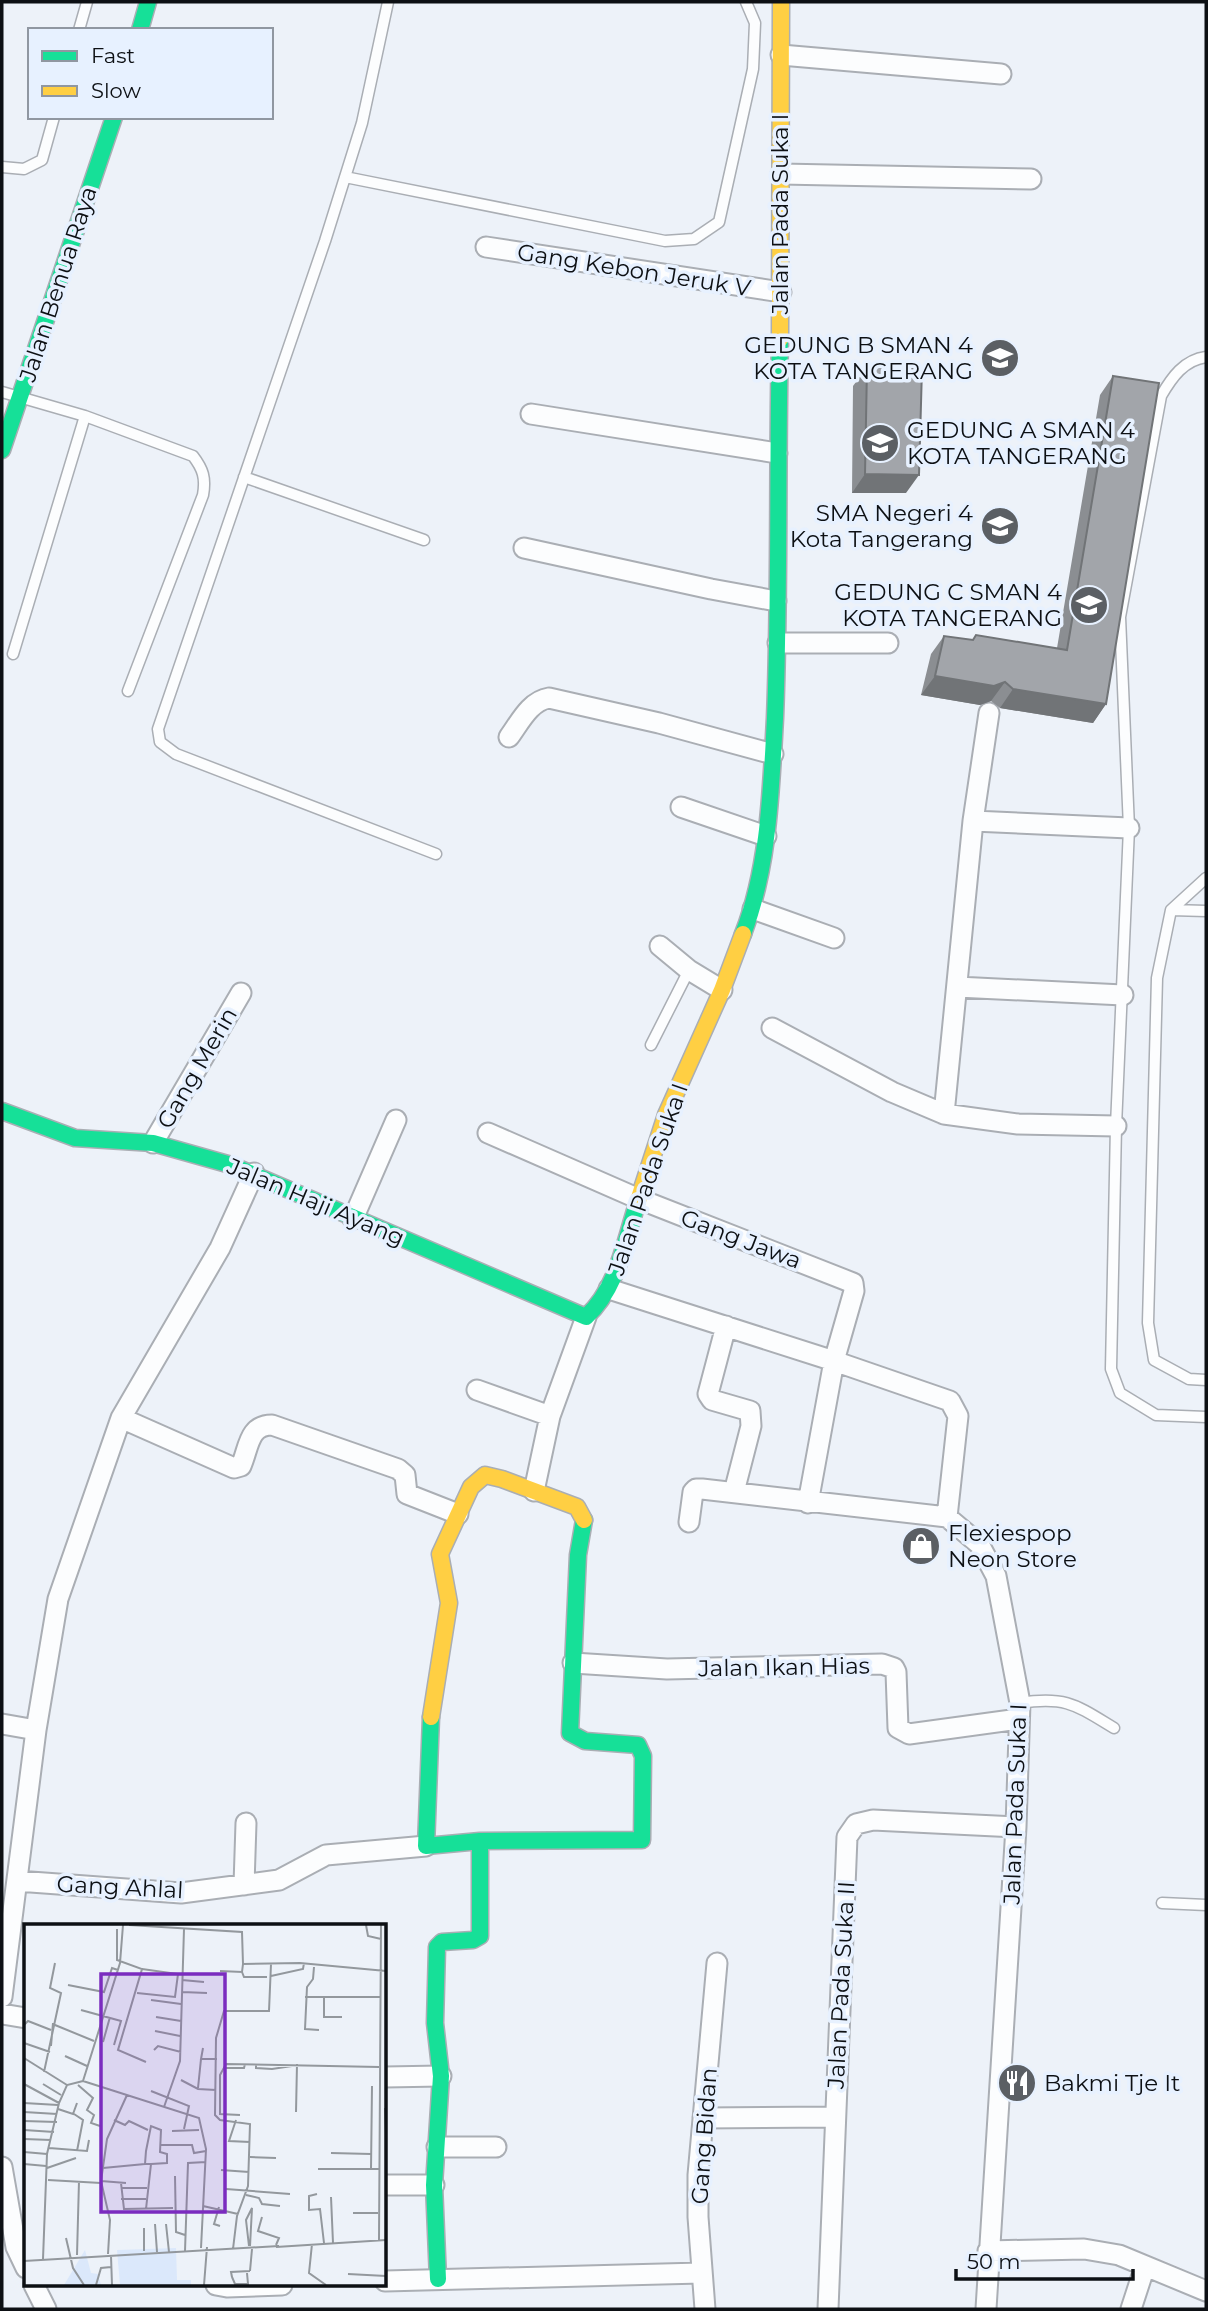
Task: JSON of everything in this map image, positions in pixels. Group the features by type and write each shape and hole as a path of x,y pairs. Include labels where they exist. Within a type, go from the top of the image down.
{"street":[{"path":"141,28 148,2"},
{"name":"Jalan Pada Suka I","path":"781,2 781,292 776,601 778,643 766,836 759,888 753,909 722,990 666,1115 609,1289 950,1401 958,1416 947,1517 979,1544 996,1576 1020,1711 1016,1827 986,2309"},
{"path":"781,55 1001,74"},
{"name":"Jalan Benua Raya","path":"2,450 113,119"},
{"path":"781,174 1031,178"},
{"name":"Gang Kebon Jeruk V","path":"486,247 781,292"},
{"path":"531,414 777,453"},
{"path":"524,548 776,601"},
{"path":"778,643 887,643"},
{"path":"509,737 533,704 549,698 659,723 773,754"},
{"path":"944,1114 972,821 989,713"},
{"path":"681,807 766,836"},
{"path":"972,821 1129,828"},
{"path":"753,909 834,938"},
{"path":"660,946 689,970 722,990"},
{"path":"957,986 1123,995"},
{"name":"Gang Merin","path":"153,1143 242,993"},
{"path":"772,1028 892,1092 944,1114 1018,1124 1116,1126"},
{"name":"Jalan Haji Ayang","path":"2,1111 75,1138 153,1143 254,1173 353,1219 440,1253 586,1317"},
{"path":"353,1219 396,1120"},
{"name":"Gang Jawa","path":"488,1133 639,1199 853,1283 854,1291 834,1361"},
{"path":"2,1997 36,1730 58,1599 121,1418 220,1248 254,1173"},
{"path":"534,1490 550,1416 586,1317 599,1305 609,1289"},
{"path":"726,1326 708,1394 712,1400 750,1411 751,1426 734,1493"},
{"path":"807,1503 834,1361"},
{"path":"477,1390 550,1416"},
{"path":"121,1418 234,1468 241,1466 254,1430 262,1425 272,1425 398,1469 405,1475 407,1494 458,1514"},
{"path":"485,1475 577,1507 583,1515 585,1523 578,1555 570,1733 575,1738 588,1741 628,1742 638,1745 643,1756 642,1840 480,1841 426,1846 431,1716 449,1603 440,1554 458,1514 471,1488 485,1475"},
{"path":"689,1522 693,1493 696,1489 947,1517"},
{"name":"Jalan Ikan Hias","path":"573,1663 667,1670 882,1664 894,1668 897,1672 898,1728 904,1733 1020,1711"},
{"path":"2,1724 36,1730"},
{"name":"Jalan Pada Suka II","path":"828,2309 847,1837 862,1821 873,1820 1016,1827"},
{"path":"244,1885 246,1823"},
{"path":"438,2279 434,2185 441,2076 435,2023 437,1947 442,1942 473,1940 480,1936 480,1841"},
{"name":"Gang Ahlal","path":"17,1881 181,1893 279,1880 326,1855 426,1846"},
{"name":"Gang Bidan","path":"705,2309 701,2273 698,2175 718,1963"},
{"path":"2,2014 24,2018"},
{"path":"387,2077 441,2076"},
{"path":"703,2118 835,2116"},
{"path":"437,2147 496,2147"},
{"path":"2,2167 21,2246"},
{"path":"387,2185 434,2185"},
{"path":"988,2251 1084,2249 1119,2255 1206,2291"},
{"path":"1131,2309 1145,2266"},
{"path":"387,2281 701,2273"},
{"path":"34,2286 46,2309"},
{"path":"222,2286 254,2286"}],"lane":[{"path":"80,28 87,2"},
{"path":"388,2 362,123 345,177 158,729 160,742 176,754 436,854"},
{"path":"345,177 665,241 694,239 719,222 752,69 755,23 746,2"},
{"path":"2,167 24,169 42,160 53,119"},
{"path":"1206,357 1193,359 1171,378 1161,396 1120,617 1129,828 1116,1126 1111,1368 1120,1393 1156,1415 1206,1417"},
{"path":"2,393 85,415 193,456 200,465 206,480 203,495 128,691"},
{"path":"13,654 85,415"},
{"path":"244,477 424,540"},
{"path":"1206,878 1171,910 1157,978 1148,1322 1154,1360 1189,1379 1206,1380"},
{"path":"1171,910 1206,911"},
{"path":"651,1045 689,970"},
{"path":"1020,1711 1034,1701 1073,1703 1114,1728"},
{"path":"1162,1903 1206,1905"}],"building":[{"name":"GEDUNG A SMAN 4 KOTA TANGERANG","path":"867,367 922,368 919,475 865,474"},
{"name":"GEDUNG C SMAN 4 KOTA TANGERANG","path":"1113,376 1159,383 1106,704 1013,689 1005,682 994,686 935,676 944,636 973,640 976,635 1067,650"}],"traffic: fast":[{"path":"141,28 148,2"},
{"path":"2,450 113,119"},
{"path":"743,934 752,908 763,855 772,773 777,623 780,339"},
{"path":"2,1111 75,1138 153,1143 231,1165 586,1317 597,1305 613,1278 638,1201"},
{"path":"480,1841 642,1840 643,1756 638,1745 585,1741 570,1733 578,1555 584,1520"},
{"path":"431,1717 426,1846 480,1841 480,1936 473,1940 442,1942 437,1947 435,2023 441,2076 434,2185 438,2279"}],"traffic: slow":[{"path":"780,339 781,2"},
{"path":"638,1201 666,1115 722,990 743,934"},
{"path":"431,1717 449,1603 440,1554 471,1487 485,1475 502,1479 577,1507 584,1520"}],"place":[{"name":"GEDUNG B SMAN 4 KOTA TANGERANG","path":"1000,358"},
{"name":"GEDUNG A SMAN 4 KOTA TANGERANG","path":"880,443"},
{"name":"SMA Negeri 4 Kota Tangerang","path":"1000,526"},
{"name":"GEDUNG C SMAN 4 KOTA TANGERANG","path":"1089,605"},
{"name":"Flexiespop Neon Store","path":"921,1546"},
{"name":"Bakmi Tje It","path":"1017,2083"}]}
